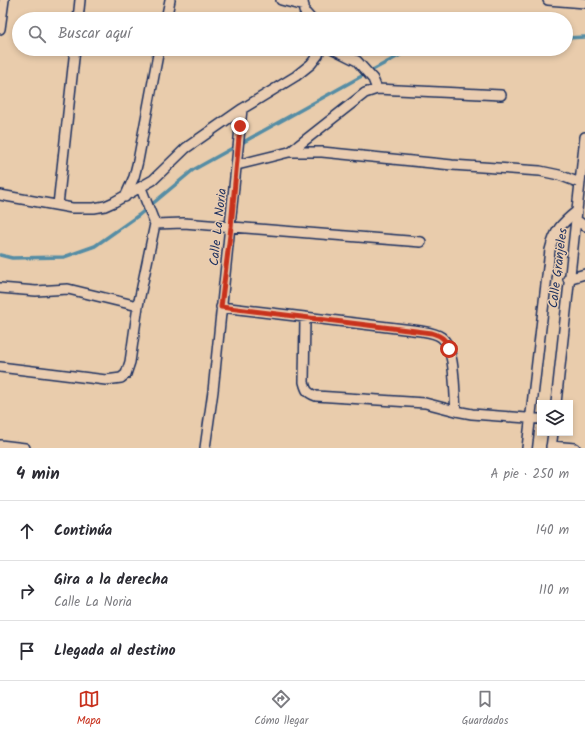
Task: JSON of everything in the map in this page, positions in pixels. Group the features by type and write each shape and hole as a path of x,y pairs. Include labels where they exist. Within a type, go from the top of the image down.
{"street":[{"path":"0,29 4,0"},
{"path":"79,12 80,0"},
{"path":"167,12 170,0"},
{"path":"281,0 303,3"},
{"path":"548,0 585,2"},
{"path":"58,205 73,56"},
{"path":"125,197 131,185 138,161 158,56"},
{"path":"0,195 72,208 94,208 105,206 125,197 142,192 186,148 242,109 296,76 311,64 317,56"},
{"path":"347,56 357,61 373,79 377,89"},
{"path":"289,152 364,93 377,89 501,95"},
{"name":"Calle La Noria","path":"205,448 231,227 242,109"},
{"name":"Calle Granjeles","path":"556,400 568,279 585,137"},
{"path":"238,160 289,152 322,152 452,165 532,170 559,175 580,183"},
{"path":"0,367 106,380 121,378 126,374 130,362 138,306 155,224 142,192"},
{"path":"527,448 550,250 559,226 576,216 585,226"},
{"path":"155,224 184,223 421,242"},
{"path":"568,279 585,274"},
{"path":"0,288 36,291 68,289 138,306"},
{"path":"221,307 420,331 440,336 447,342 449,349 453,370 456,411"},
{"path":"305,318 303,378 306,390 310,394 316,396 425,403 456,411 537,419"},
{"path":"552,436 551,447 575,448"},
{"path":"0,445 25,448"}],"waterway":[{"path":"573,38 585,37"},
{"path":"0,255 12,258 64,257 95,246 139,215 193,170 399,56"}],"route":[{"path":"240,126 231,227 221,307 432,333 440,336 447,342 449,349"}]}
